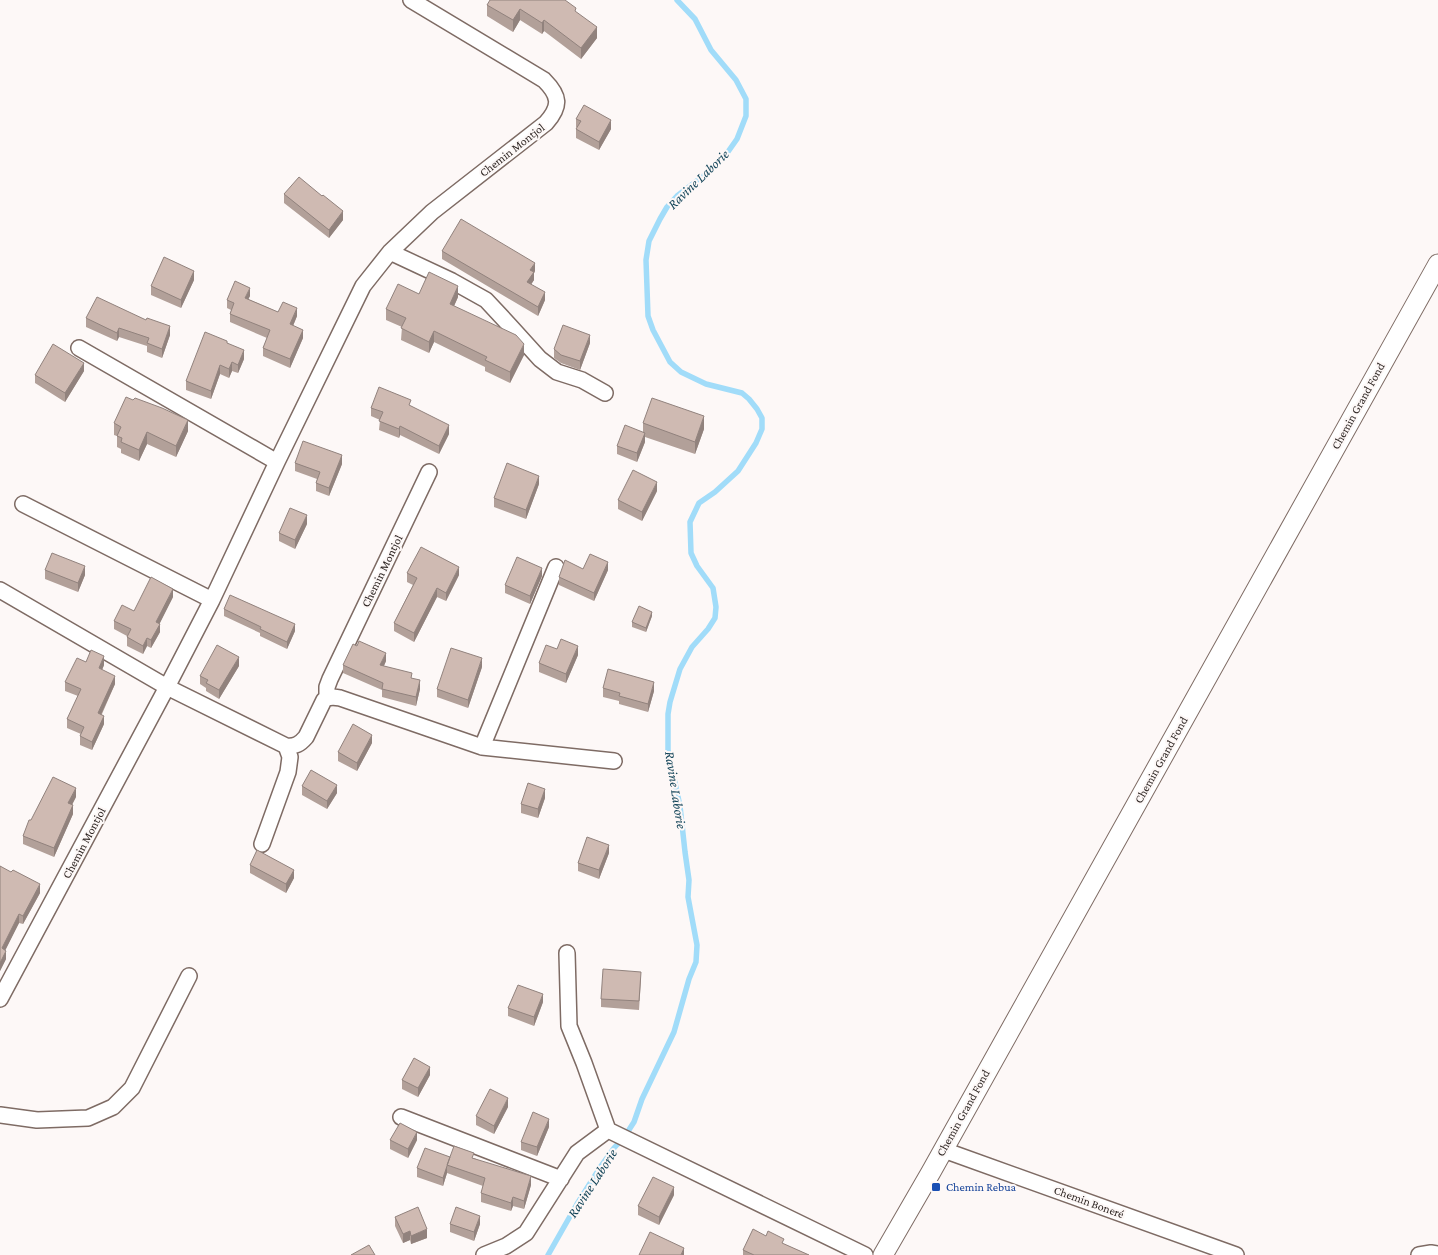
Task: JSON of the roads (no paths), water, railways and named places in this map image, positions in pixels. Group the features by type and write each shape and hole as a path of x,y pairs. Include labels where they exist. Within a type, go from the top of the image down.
{"street":[{"name":"Chemin Montjol","path":"0,999 212,600 363,286 390,252 432,212 546,123 556,110 557,99 555,93 544,80 411,0"},
{"path":"390,252 452,281 486,300 540,359 557,372 582,380 605,393"},
{"name":"Chemin Grand Fond","path":"883,1255 1438,264"},
{"path":"79,348 277,462"},
{"name":"Chemin Montjol","path":"286,746 298,745 306,737 327,697 327,687 330,679 429,472"},
{"path":"23,504 212,600"},
{"path":"482,747 556,567"},
{"path":"0,590 167,687 286,746 290,757 288,772 262,844"},
{"path":"327,697 340,698 482,747 614,761"},
{"path":"566,954 569,1026 612,1132 865,1255"},
{"path":"0,1114 37,1120 88,1118 113,1107 132,1088 189,976"},
{"path":"401,1117 561,1178"},
{"path":"484,1255 506,1246 526,1233 577,1153 612,1132"},
{"name":"Chemin Boneré","path":"943,1149 1236,1255"},
{"path":"1418,1255 1438,1254"}],"waterway":[{"name":"Ravine Laborie","path":"548,1255 601,1166 634,1122 642,1099 674,1032 689,979 696,962 697,945 688,897 689,880 680,806 668,750 668,714 680,669 692,647 715,618 716,607 713,588 697,566 691,553 690,522 699,503 715,492 738,471 756,443 762,429 762,418 757,409 742,393 706,384 681,372 670,362 653,330 648,316 646,260 649,241 667,207 677,196 710,171 725,156 737,139 746,116 746,99 736,80 711,50 695,19 677,0"}],"place":[{"name":"Chemin Rebua","path":"936,1187"}]}
